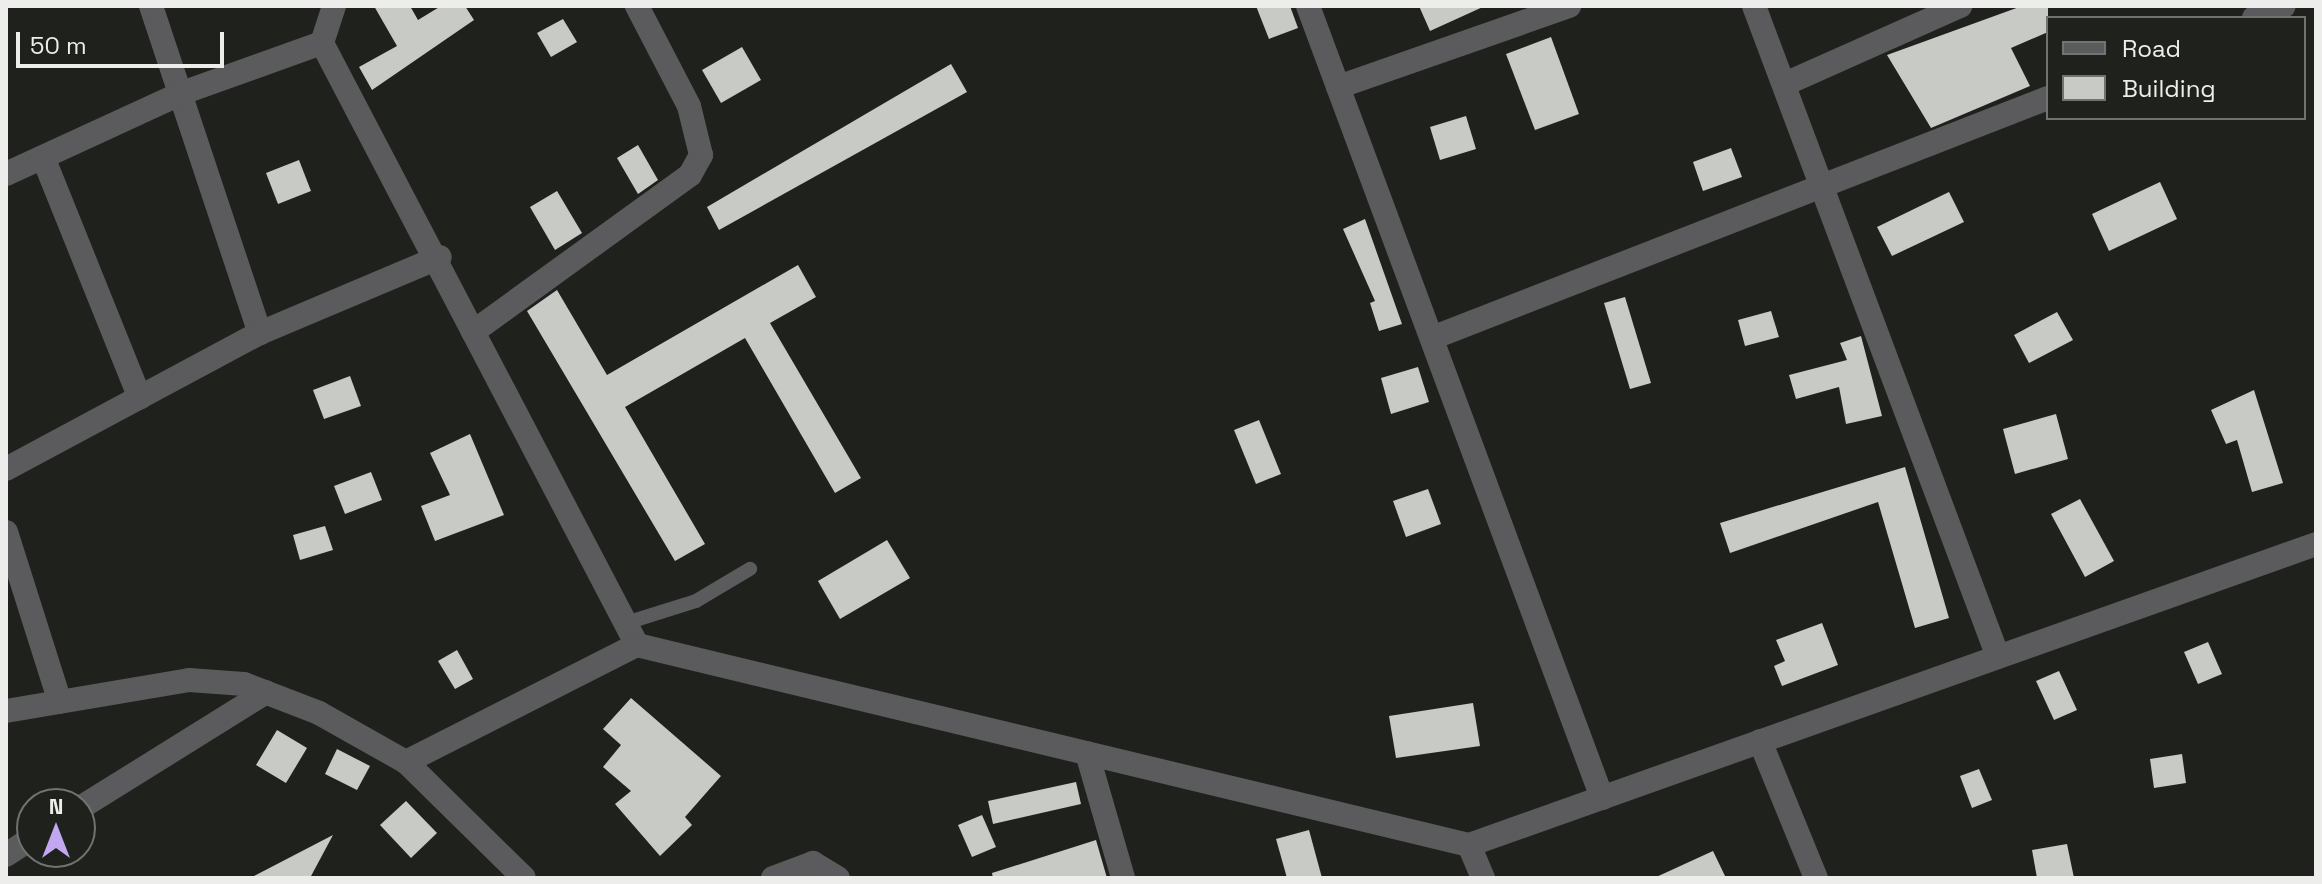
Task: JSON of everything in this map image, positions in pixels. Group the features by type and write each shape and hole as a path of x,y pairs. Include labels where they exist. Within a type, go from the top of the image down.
{"street":[{"path":"151,6 260,333"},
{"path":"334,6 322,43 440,257 473,332 631,634"},
{"path":"473,332 690,175 701,155 689,106 637,6"},
{"path":"1308,6 1602,798"},
{"path":"1338,87 1569,6"},
{"path":"1754,6 1998,657"},
{"path":"1785,84 1960,6"},
{"path":"2259,16 2284,6"},
{"path":"6,174 45,162 182,93 322,43"},
{"path":"1432,338 2046,99"},
{"path":"45,162 140,398"},
{"path":"6,469 260,333 440,257"},
{"path":"6,532 60,702"},
{"path":"406,762 631,634 1087,753 1469,845 2316,544"},
{"path":"6,711 189,680 266,692 319,713 406,762 524,878"},
{"path":"96,798 266,692"},
{"path":"1760,741 1816,878"},
{"path":"1087,753 1123,878"},
{"path":"1469,845 1483,878"},
{"path":"773,878 813,863 838,878"}],"lane":[{"path":"631,634 750,569"}],"building":[{"path":"374,6 410,6 418,20 441,6 465,6 474,20 372,90 359,67 397,46"},
{"path":"1256,6 1290,6 1298,28 1269,39"},
{"path":"1419,6 1485,6 1430,31"},
{"path":"2022,6 2048,6 2046,33 2011,48 2030,86 1931,128 1887,55"},
{"path":"563,19 577,42 551,57 537,33"},
{"path":"1551,37 1579,114 1535,130 1506,54"},
{"path":"742,47 761,80 721,103 702,70"},
{"path":"951,64 967,92 719,230 707,207"},
{"path":"1466,116 1476,149 1440,160 1430,127"},
{"path":"638,145 658,180 638,194 617,158"},
{"path":"1731,148 1742,177 1703,191 1693,162"},
{"path":"299,160 311,191 278,204 266,173"},
{"path":"2160,182 2177,219 2109,251 2092,214"},
{"path":"557,191 582,233 555,250 530,207"},
{"path":"1949,192 1964,222 1892,256 1877,227"},
{"path":"1365,219 1402,324 1379,331 1370,303 1375,301 1343,229"},
{"path":"798,265 816,297 770,323 861,478 835,493 745,338 625,407 705,544 675,561 527,311 557,290 607,375"},
{"path":"1625,297 1651,383 1630,389 1604,303"},
{"path":"1771,311 1779,337 1745,346 1738,320"},
{"path":"2057,312 2073,340 2029,363 2014,335"},
{"path":"1861,336 1882,416 1846,424 1839,387 1796,399 1789,375 1847,360 1840,343"},
{"path":"1418,367 1429,402 1391,414 1381,378"},
{"path":"350,376 361,406 324,419 313,390"},
{"path":"2254,390 2283,483 2252,492 2237,440 2226,444 2211,410"},
{"path":"2056,414 2068,459 2015,474 2003,429"},
{"path":"1259,420 1281,474 1256,484 1234,430"},
{"path":"470,434 504,515 435,541 421,506 450,495 430,453"},
{"path":"1905,467 1949,618 1915,628 1878,502 1730,553 1720,523"},
{"path":"371,472 382,500 345,514 334,486"},
{"path":"1428,489 1441,524 1406,537 1393,501"},
{"path":"2080,499 2114,561 2085,577 2051,514"},
{"path":"325,526 333,550 300,560 293,535"},
{"path":"887,540 910,578 840,619 818,581"},
{"path":"1822,623 1838,665 1782,686 1774,666 1785,661 1776,640"},
{"path":"2208,642 2222,674 2198,684 2184,652"},
{"path":"457,650 473,679 455,689 438,661"},
{"path":"2059,671 2077,710 2054,720 2036,681"},
{"path":"631,698 721,776 685,817 692,825 660,856 615,804 631,791 603,767 621,745 603,729"},
{"path":"1473,703 1480,746 1396,758 1389,716"},
{"path":"277,730 307,748 286,783 256,765"},
{"path":"337,749 370,766 357,790 325,774"},
{"path":"2182,754 2186,783 2154,788 2150,759"},
{"path":"1979,769 1992,800 1972,808 1960,776"},
{"path":"1076,782 1081,804 993,824 988,801"},
{"path":"406,801 437,833 411,858 380,825"},
{"path":"982,815 996,847 972,857 958,825"},
{"path":"1309,830 1322,878 1287,878 1276,839"},
{"path":"333,835 310,878 250,878"},
{"path":"1096,840 1107,878 993,878 992,873"},
{"path":"2067,844 2074,878 2037,878 2032,850"},
{"path":"1713,851 1726,878 1654,878"}]}
